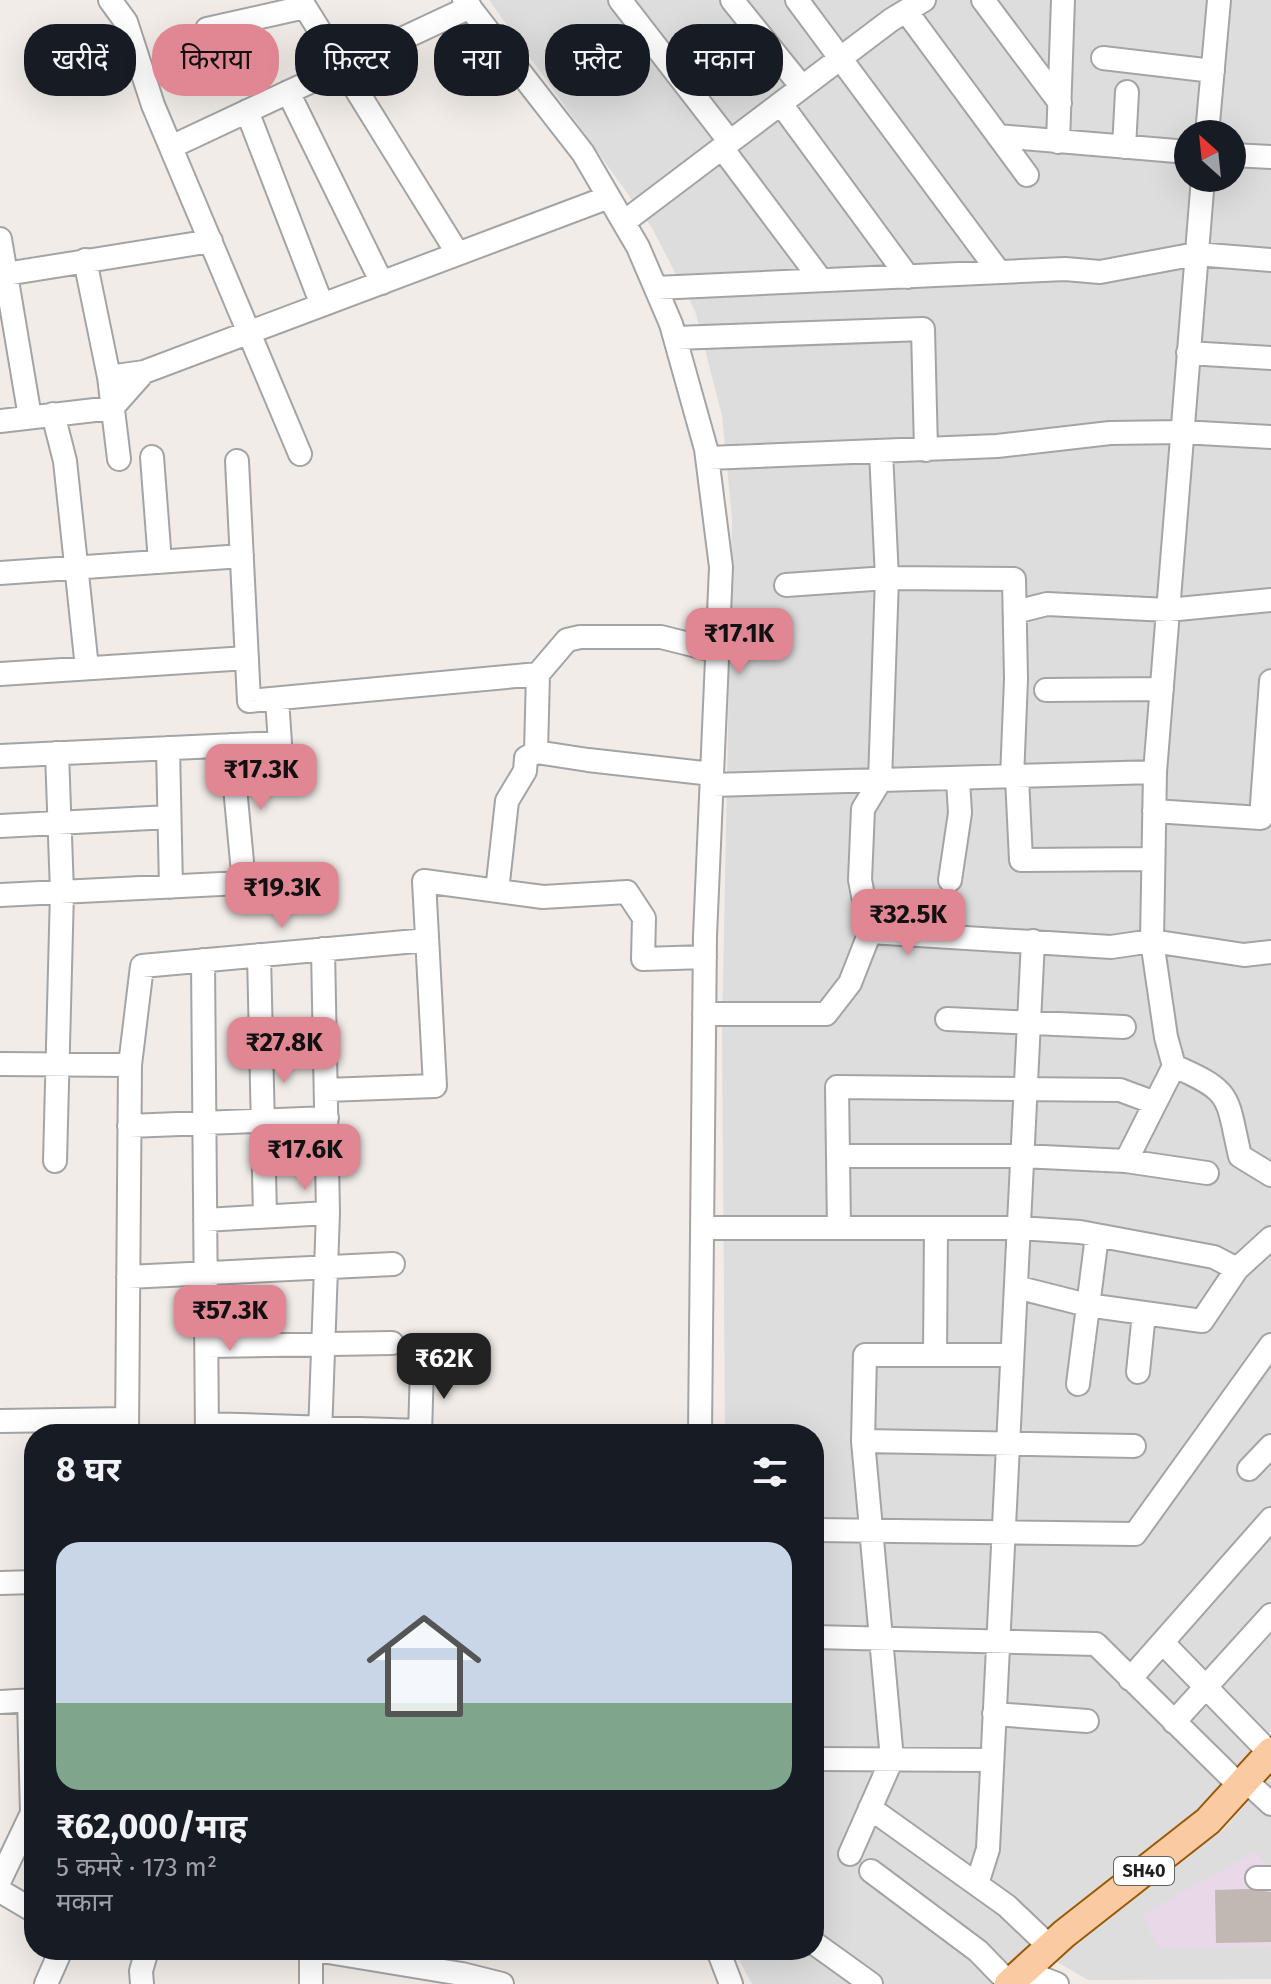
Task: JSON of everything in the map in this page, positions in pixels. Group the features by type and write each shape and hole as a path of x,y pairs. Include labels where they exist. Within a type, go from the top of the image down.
{"main road":[{"name":"SH40","path":"1014,1979 1208,1821 1270,1752"}],"street":[{"path":"110,0 126,22 153,105 300,454"},
{"path":"620,0 821,280"},
{"path":"732,0 802,87"},
{"path":"797,0 999,272"},
{"path":"983,0 1060,103"},
{"path":"1058,142 1063,0"},
{"path":"1208,120 1219,0"},
{"path":"418,29 467,4 583,153 638,247 656,288 676,338 708,458 721,567 705,957 700,1424"},
{"path":"624,222 915,6 998,136 1027,175"},
{"path":"229,24 305,7 315,24"},
{"path":"1103,58 1213,71"},
{"path":"171,147 295,89"},
{"path":"288,92 382,283"},
{"path":"1124,147 1127,92"},
{"path":"360,96 458,254"},
{"path":"781,104 908,277"},
{"path":"247,111 322,305"},
{"path":"998,136 1174,151"},
{"path":"1246,156 1271,157"},
{"path":"1126,1161 1174,1066 1166,1037 1152,941 1155,772 1202,192"},
{"path":"109,377 144,372 609,197"},
{"path":"0,239 3,274 30,417"},
{"path":"3,274 211,241"},
{"path":"656,288 1065,269 1100,272 1196,254 1271,260"},
{"path":"85,260 109,377 119,459"},
{"path":"676,338 923,329 926,450"},
{"path":"1188,353 1271,358"},
{"path":"0,421 112,408 144,372"},
{"path":"53,414 65,461 87,668"},
{"path":"708,458 997,446 1110,433 1182,432 1271,437"},
{"path":"704,1014 826,1014 850,983 870,932 860,880 863,809 880,781 887,578 881,452"},
{"path":"152,457 160,562"},
{"path":"237,461 249,701 538,674"},
{"path":"0,573 242,556"},
{"path":"786,585 887,578 1014,579 1014,778 1021,860 1153,859"},
{"path":"1015,612 1047,604 1168,610 1271,600"},
{"path":"536,752 538,674 567,640 580,637 661,637 717,651"},
{"path":"0,674 247,658"},
{"path":"1154,811 1261,818 1271,681"},
{"path":"1046,690 1162,689"},
{"path":"0,756 280,743 277,699"},
{"path":"231,745 244,883"},
{"path":"168,748 171,887"},
{"path":"497,891 507,801 525,771 526,758 536,752 712,779 880,781 1155,772"},
{"path":"55,1161 62,892 57,753"},
{"path":"950,880 960,813 958,780 964,779"},
{"path":"0,826 169,817"},
{"path":"0,895 280,881"},
{"path":"326,1090 435,1086 424,881 543,897 627,892 644,918 643,959 705,957"},
{"path":"870,932 1111,947 1152,941 1244,955 1271,952"},
{"path":"127,1424 130,1065 142,966 427,940"},
{"path":"977,1884 988,1849 1033,941"},
{"path":"320,1424 328,1213 323,949"},
{"path":"259,955 265,1216"},
{"path":"203,960 207,1424"},
{"path":"947,1019 1124,1027"},
{"path":"0,1064 130,1065"},
{"path":"1174,1066 1210,1082 1226,1097 1240,1156 1270,1169"},
{"path":"839,1228 837,1087 1120,1090 1155,1103"},
{"path":"129,1126 327,1118"},
{"path":"838,1156 1022,1156 1126,1161 1207,1173"},
{"path":"205,1220 328,1213"},
{"path":"702,1228 1019,1228 1097,1236 1214,1257 1237,1269"},
{"path":"935,1355 936,1228"},
{"path":"1078,1384 1097,1236"},
{"path":"1016,1287 1087,1305 1202,1321 1237,1269 1271,1238"},
{"path":"128,1277 393,1264"},
{"path":"1138,1372 1144,1313"},
{"path":"207,1346 392,1343"},
{"path":"824,1530 1135,1534 1271,1345"},
{"path":"850,1854 892,1759 863,1441 865,1355 1012,1355"},
{"path":"420,1424 422,1366"},
{"path":"0,1421 64,1424"},
{"path":"863,1441 1134,1446"},
{"path":"1249,1469 1271,1446"},
{"path":"1130,1679 1271,1519"},
{"path":"0,1583 24,1582"},
{"path":"1174,1722 1271,1615"},
{"path":"824,1637 1096,1644 1174,1722 1242,1783 1271,1804"},
{"path":"1163,1643 1270,1752"},
{"path":"0,1702 24,1700"},
{"path":"994,1714 1087,1721"},
{"path":"824,1759 992,1760"},
{"path":"870,1808 1007,1906 1050,1947"},
{"path":"0,1880 24,1830"},
{"path":"871,1871 1014,1979 1057,1984"},
{"path":"0,1891 24,1905"},
{"path":"824,1950 871,1984"},
{"path":"46,1984 57,1960"},
{"path":"142,1984 144,1960"},
{"path":"311,1984 312,1960"},
{"path":"380,1960 460,1979 502,1984"},
{"path":"722,1960 731,1984"}],"shaded area":[{"path":"489,0 1271,0 1271,1731 1203,1808 990,1984 752,1984 740,1962 824,1960 824,1424 725,1424 722,1034 732,518 722,416 695,311 652,228 558,96 650,96 650,24 545,24 545,78 529,56 529,24 506,24"},
{"path":"1271,1775 1271,1979 1088,1980 1057,1962 1091,1925 1222,1831"},
{"path":"1254,1852 1271,1867 1271,1946 1159,1948 1142,1915"}],"building":[{"path":"1215,1890 1271,1892 1271,1942 1216,1943"}]}
